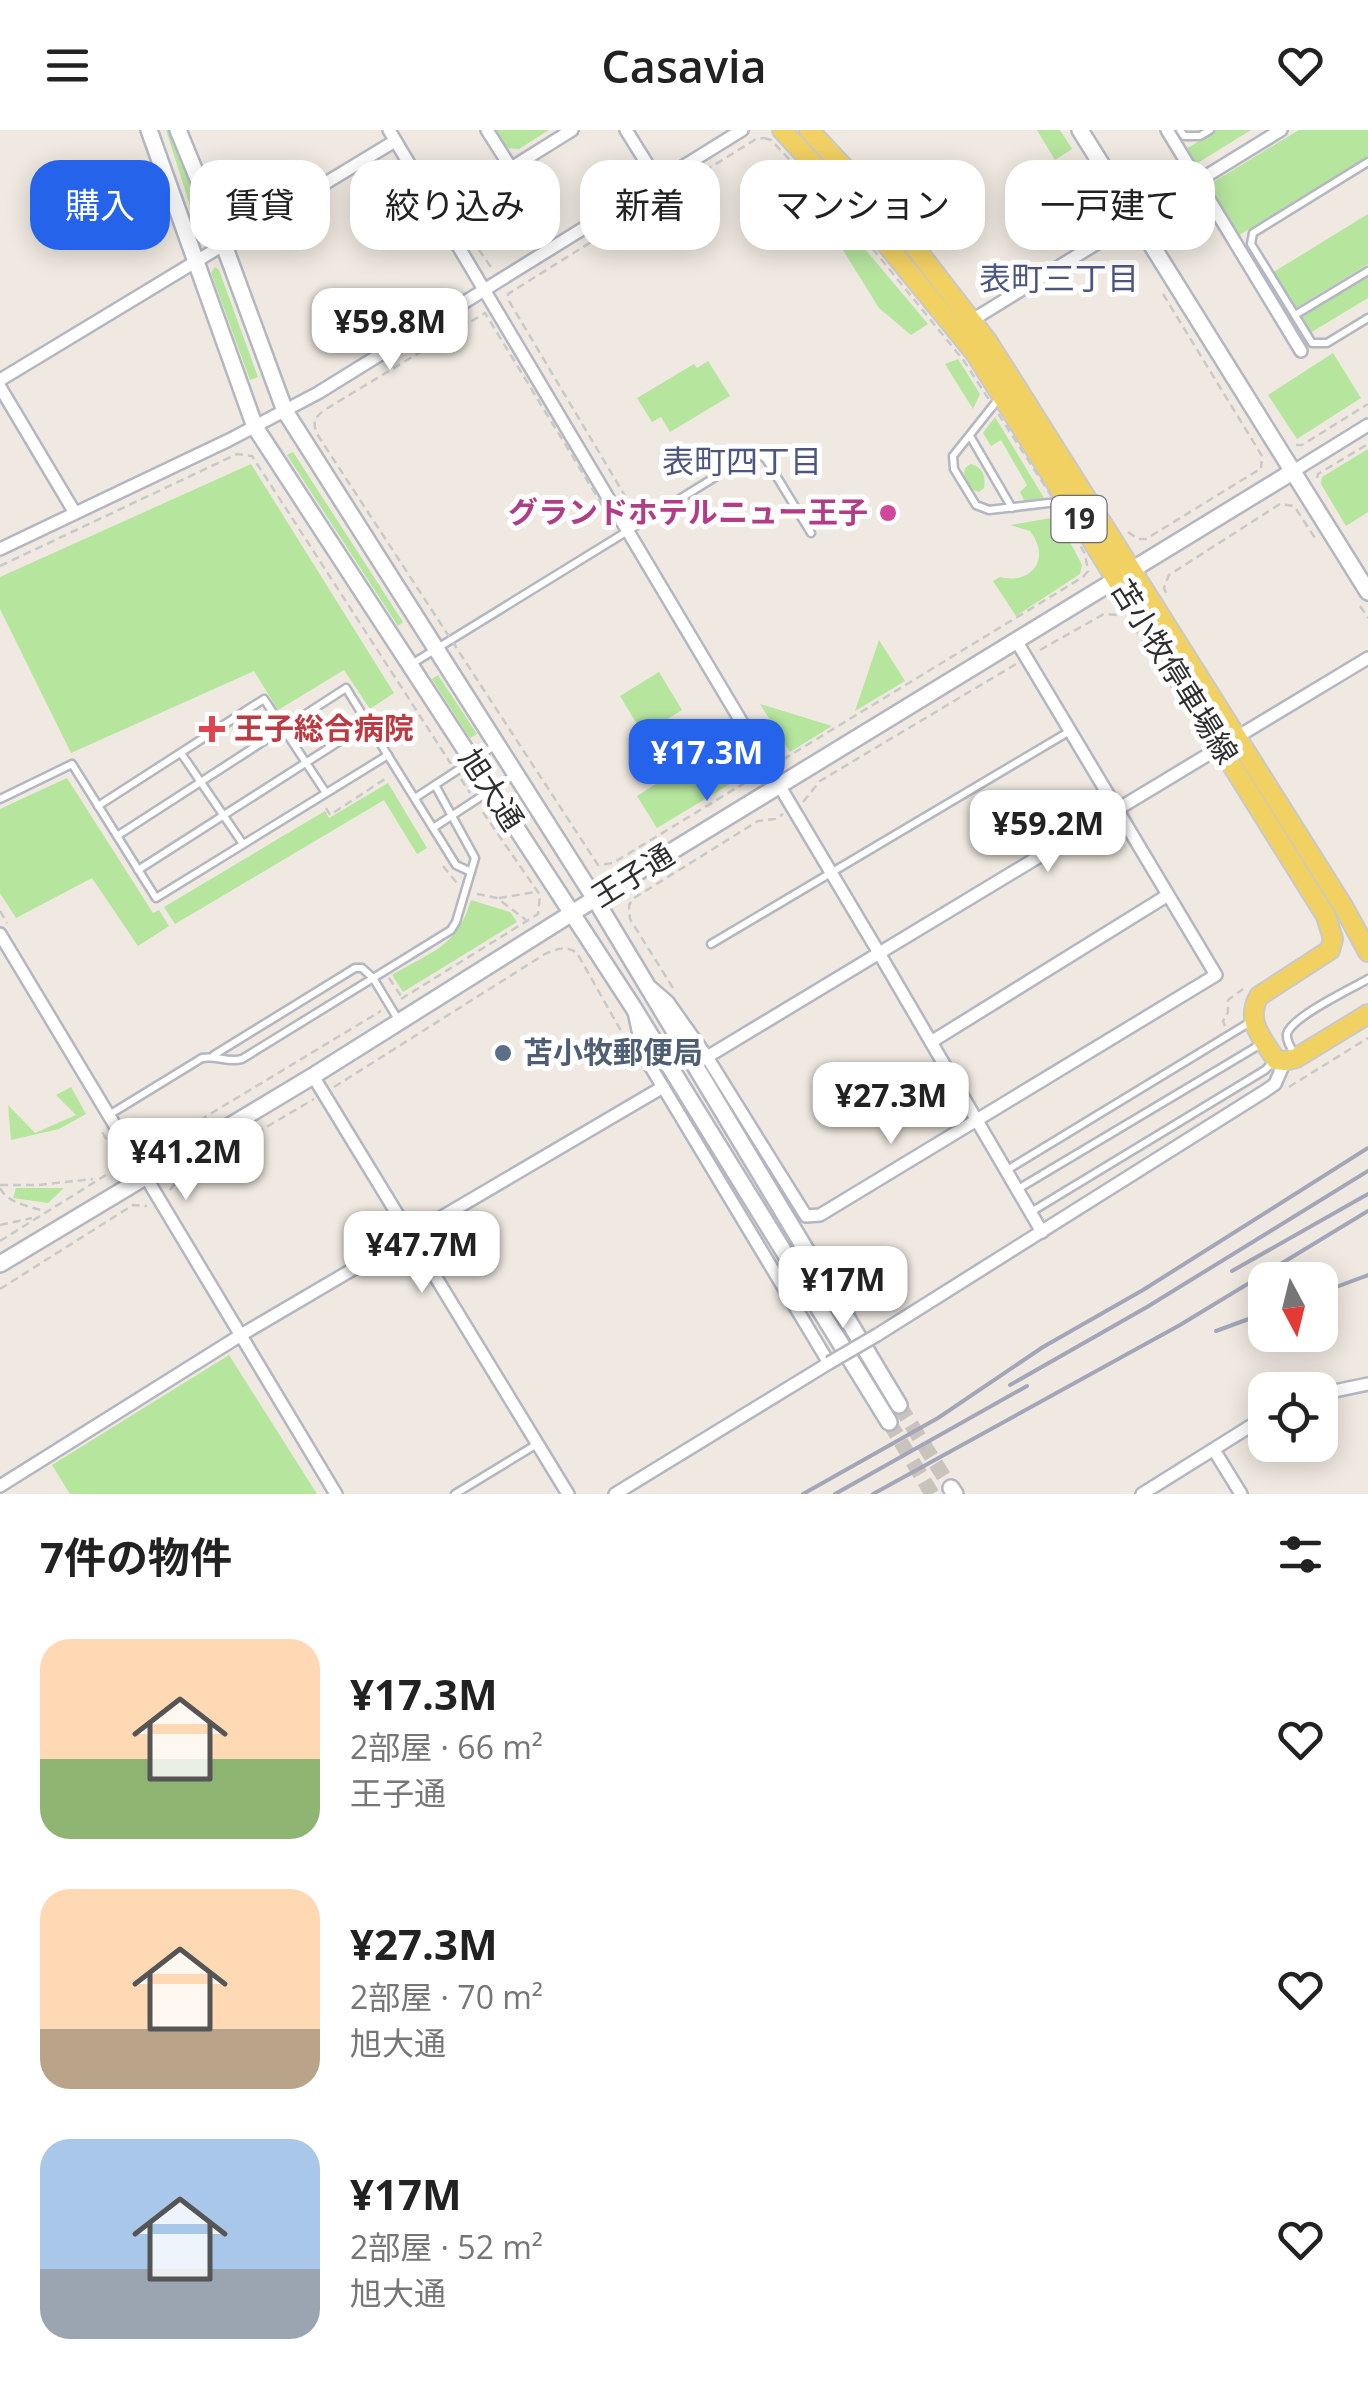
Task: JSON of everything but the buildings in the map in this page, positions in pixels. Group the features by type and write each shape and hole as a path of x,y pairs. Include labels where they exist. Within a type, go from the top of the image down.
{"main road":[{"name":"苫小牧停車場線","path":"782,130 965,325 998,401 1062,502 1125,576"},
{"name":"苫小牧停車場線","path":"809,130 897,224 1229,742 1365,939"},
{"name":"苫小牧停車場線","path":"1229,742 1326,916 1333,939 1330,950 1318,960 1259,996 1252,1008 1252,1021"},
{"path":"1252,1021 1265,1042 1286,1060 1368,1014"}],"street":[{"name":"旭大通","path":"149,130 256,426 633,1007 889,1422"},
{"name":"旭大通","path":"178,130 190,160"},
{"path":"487,130 506,160"},
{"path":"524,160 572,130"},
{"path":"626,130 645,160"},
{"path":"695,160 742,130"},
{"path":"1080,130 1099,160"},
{"path":"1167,130 1186,160"},
{"path":"1215,170 1280,130"},
{"path":"330,175 392,135 410,160"},
{"path":"1215,208 1301,351"},
{"path":"0,549 284,411 580,232"},
{"path":"74,514 0,383 212,250"},
{"name":"旭大通","path":"226,250 284,411 595,899 899,1405"},
{"path":"466,250 1042,1232"},
{"path":"965,325 1084,250"},
{"path":"1155,250 1292,472 1363,597"},
{"name":"王子通","path":"0,1264 313,1076 1368,425"},
{"path":"644,982 668,1002 707,1057 806,1216 820,1214 1216,975 1017,642"},
{"path":"707,1057 1368,658"},
{"path":"931,1042 1168,895"},
{"path":"0,934 336,1494"},
{"path":"633,1007 643,1054 830,1363"},
{"path":"616,1494 1275,1084 1286,1060"},
{"path":"313,1076 568,1494"},
{"path":"0,1486 241,1335 663,1087"},
{"path":"1338,1390 1368,1384"},
{"path":"1142,1494 1248,1429"},
{"path":"1214,1450 1241,1494"}],"lane":[{"path":"1180,130 1192,138 1210,130"},
{"path":"1368,162 1253,233 1251,244 1312,342 1321,345 1368,318"},
{"path":"1295,315 1368,271"},
{"path":"998,401 954,456 954,469 982,510 1062,502"},
{"path":"970,436 1012,508"},
{"path":"409,666 751,456 760,454 766,459 811,533"},
{"path":"117,836 346,688 456,865 471,872"},
{"path":"98,806 264,699 326,793"},
{"path":"138,870 368,723"},
{"path":"711,944 1070,731"},
{"path":"414,798 496,745"},
{"path":"181,753 243,844"},
{"path":"0,799 72,764 156,898 388,755"},
{"path":"433,828 515,774"},
{"path":"213,1056 233,1062 242,1060 450,930 471,872 473,850 435,785"},
{"path":"109,1115 355,968 362,968 373,978 400,1022"},
{"path":"1030,1212 1286,1060 1288,1030 1298,1020 1368,979"},
{"path":"1006,1170 1252,1021"},
{"path":"1017,1190 1265,1042"},
{"path":"456,1494 537,1444"}],"path":[{"path":"756,139 771,140 868,243 998,401 1062,502 1088,562 1083,577 612,864 598,865 591,860 313,424 326,409 479,314 488,314 612,521 628,530 632,506 508,294 756,139"},
{"path":"476,250 488,266 499,269"},
{"path":"1125,528 1138,539 1146,539 1264,464 1156,281"},
{"path":"1291,442 1302,445 1368,404"},
{"path":"1316,482 1318,474 1368,444"},
{"path":"1168,598 1164,588 1168,575 1280,504 1294,506 1326,554"},
{"path":"1363,597 1368,618"},
{"path":"672,986 630,919 629,906 634,898 758,821 774,819 808,799 810,789 820,781 1026,658 1104,614 1120,616"},
{"path":"324,806 330,815 391,776"},
{"path":"437,856 454,878 456,890 498,898 537,892"},
{"path":"498,898 527,921"},
{"path":"0,1289 133,1205 146,1206 170,1190 178,1179 559,948 571,948 577,953 626,1039"},
{"path":"384,971 402,998"},
{"path":"1230,996 1247,986"},
{"path":"1286,1088 1368,1038"},
{"path":"0,1241 114,1170 118,1160 99,1126"},
{"path":"46,1211 4,1196 0,1186 98,1178"},
{"path":"0,1226 36,1218"}],"green space":[{"path":"166,130 173,130 190,184 190,206"},
{"path":"495,130 549,130 519,149 506,148"},
{"path":"1037,130 1060,130 1072,149 1055,160"},
{"path":"1217,130 1251,130 1202,160 1193,160 1186,149"},
{"path":"1299,130 1368,130 1368,156 1236,237 1215,203 1215,181"},
{"path":"1368,214 1368,264 1294,309 1272,273"},
{"path":"843,250 866,250 928,324 911,335 879,308"},
{"path":"215,267 258,377 250,380 211,273"},
{"path":"1368,276 1368,298 1310,333 1300,317"},
{"path":"1333,353 1361,398 1297,439 1268,395"},
{"path":"958,359 980,394 973,409 945,364"},
{"path":"708,361 730,396 670,432 661,417 652,422 637,398 694,364 697,368"},
{"path":"995,417 1044,498 1025,502 1020,492 1027,485 1001,440 991,446 983,433"},
{"path":"1368,449 1368,512 1346,526 1321,484 1322,477"},
{"path":"293,452 403,622 398,626 287,455"},
{"path":"251,464 394,693 370,709 344,670 278,710 254,671 71,753 0,609 0,577"},
{"path":"971,464 984,476 984,488 979,492 965,480 965,468"},
{"path":"1057,517 1082,565 1080,574 1016,616 993,581 1030,573 1039,551 1030,531 1010,525"},
{"path":"879,640 905,681 855,711"},
{"path":"659,672 682,710 643,734 620,696"},
{"path":"438,675 477,734 470,738 432,679"},
{"path":"760,704 832,726 790,752"},
{"path":"727,734 750,772 657,828 637,796 665,778 663,773"},
{"path":"67,778 153,913 159,910 169,926 138,946 92,878 16,918 0,893 0,809"},
{"path":"388,783 427,848 417,854 384,800 175,924 164,907 325,811 329,818"},
{"path":"471,900 510,912 517,922 403,992 392,975 450,938"},
{"path":"71,1087 86,1114 59,1129 11,1140 8,1105 35,1133 76,1115 56,1095"},
{"path":"16,1188 64,1188 48,1203 13,1198"},
{"path":"229,1355 317,1494 70,1494 52,1465"}],"tunnel":[{"path":"899,1405 951,1488"},
{"path":"889,1422 932,1494"}],"railway":[{"path":"803,1494 938,1418 1043,1347 1143,1290 1368,1148"},
{"path":"1010,1385 1147,1307 1368,1171"},
{"path":"1232,1271 1368,1194"},
{"path":"873,1494 1180,1325 1368,1211"},
{"path":"1338,1286 1368,1275"},
{"path":"1216,1331 1248,1319"},
{"path":"835,1494 1027,1386"}],"place":[{"name":"グランドホテルニュー王子","path":"888,513"},
{"name":"王子総合病院","path":"212,729"},
{"name":"苫小牧郵便局","path":"503,1053"}],"district":[{"name":"表町三丁目","path":"1059,279"},
{"name":"表町四丁目","path":"742,462"}]}
